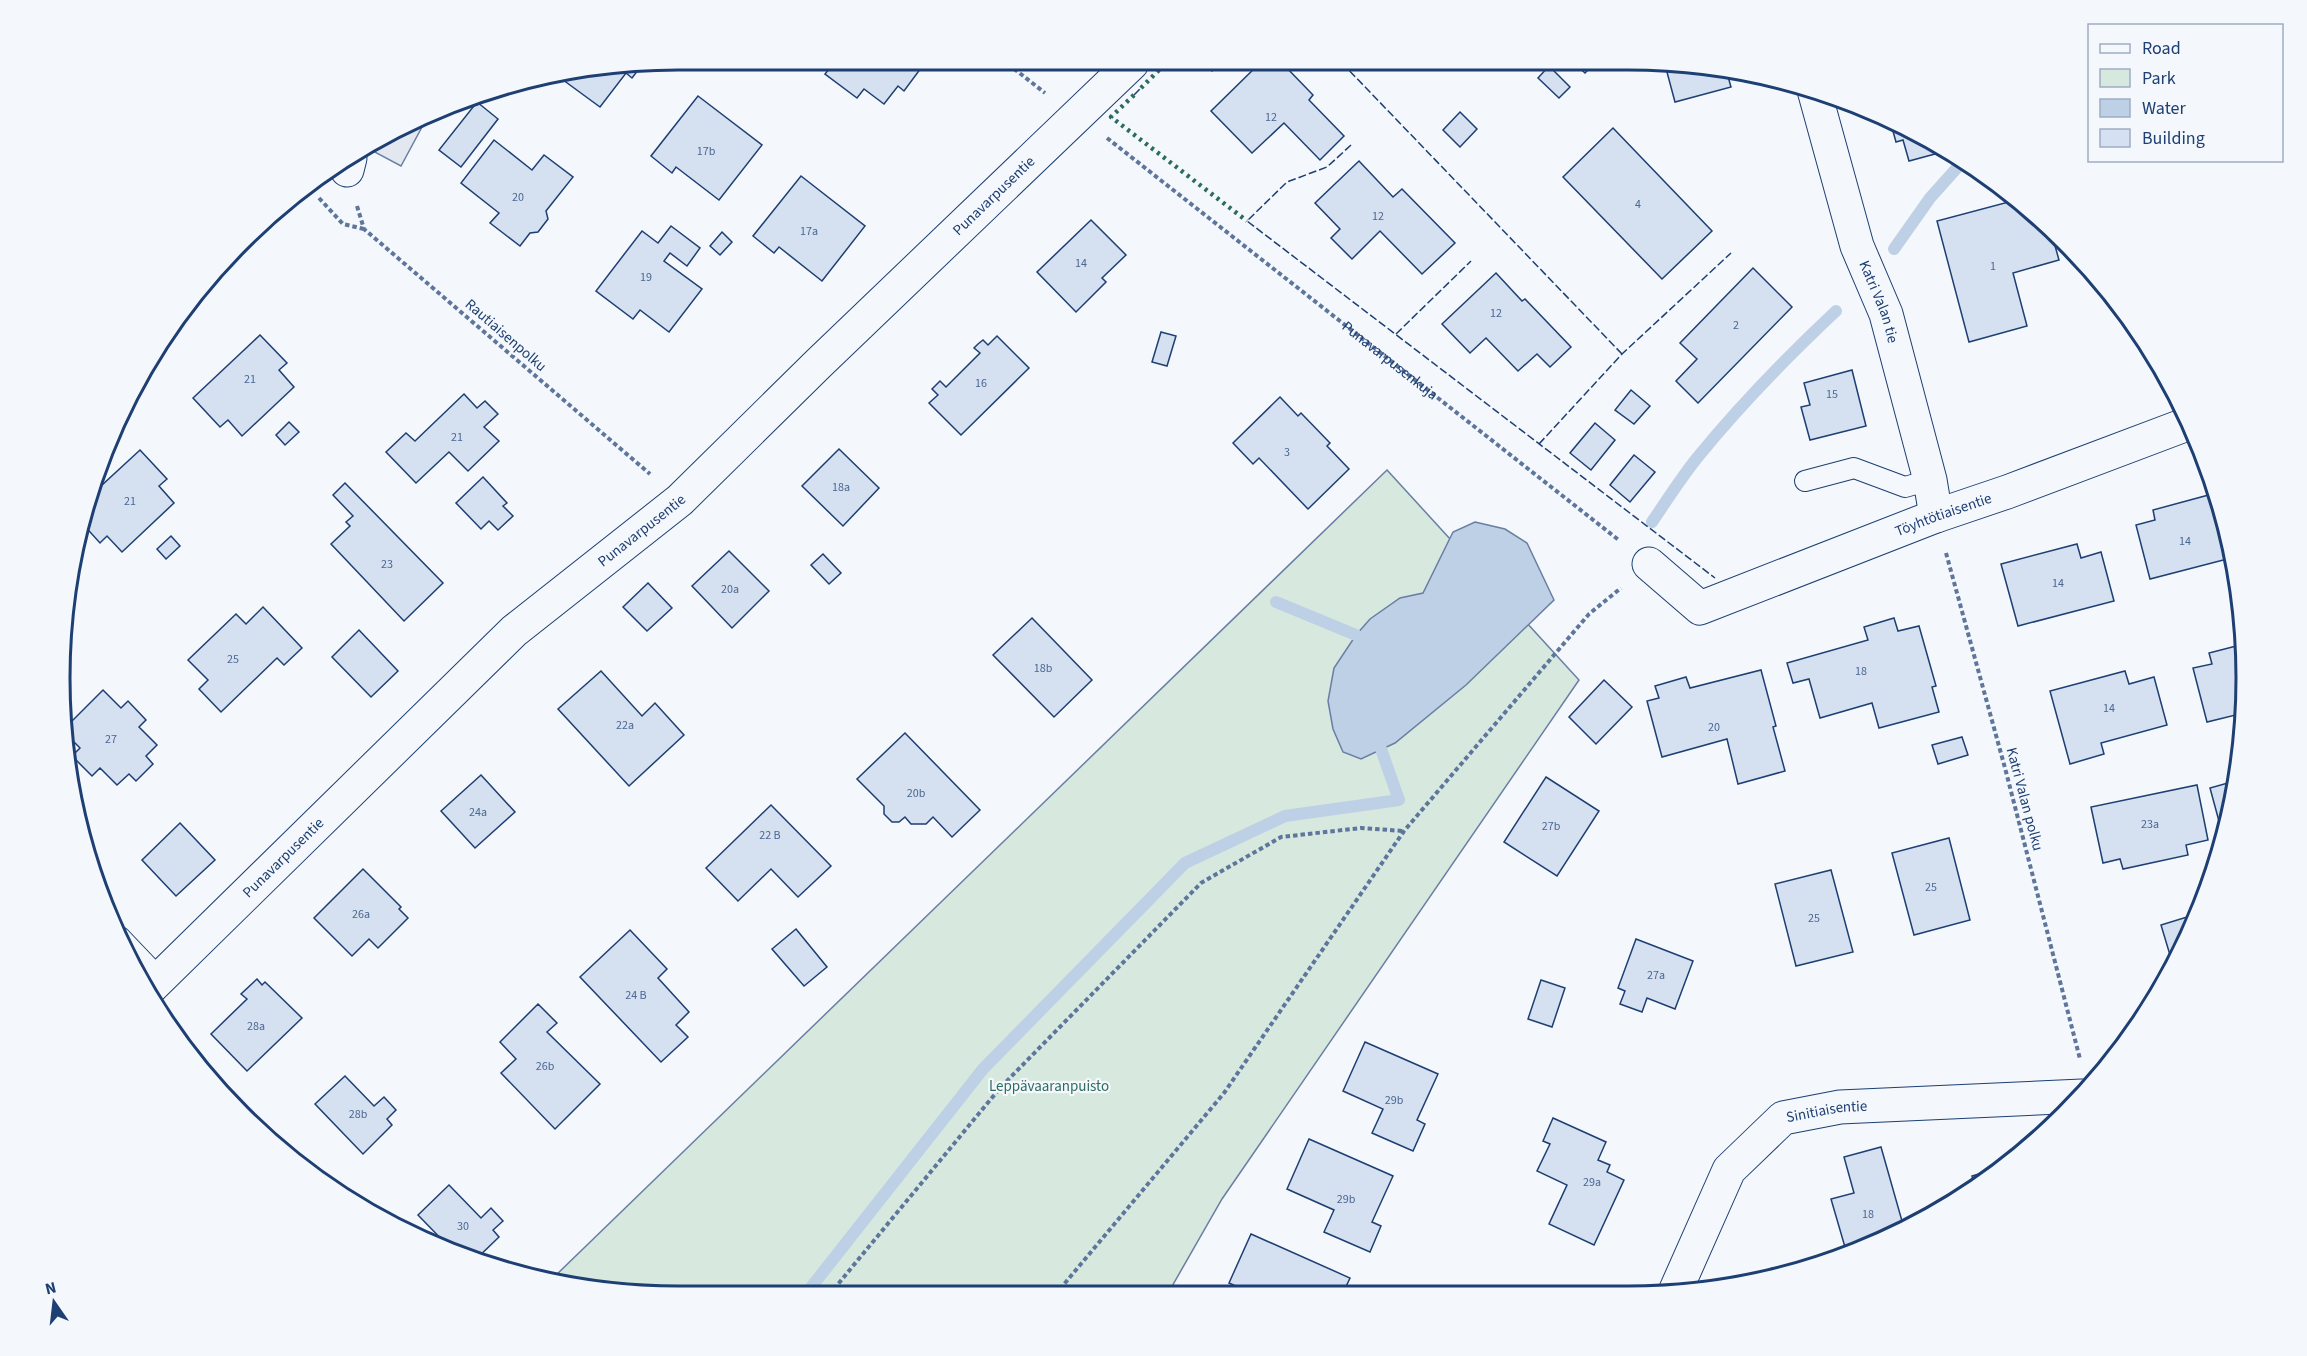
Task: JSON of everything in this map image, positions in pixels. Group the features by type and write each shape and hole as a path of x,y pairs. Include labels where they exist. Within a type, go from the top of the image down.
{"street":[{"name":"Punavarpusentie","path":"154,985 514,631 680,500 818,364 1079,117 1125,70"},
{"name":"Katri Valan tie","path":"1817,101 1857,246 1886,314 1930,480 1936,516"},
{"name":"Töyhtötiaisentie","path":"1649,564 1700,608 1936,516 2007,492 2181,426"},
{"name":"Sinitiaisentie","path":"1679,1283 1729,1170 1783,1118 1840,1107 2082,1081"}],"lane":[{"path":"1805,481 1854,468 1905,487 1930,480"}],"path":[{"name":"Punavarpusenkuja","path":"1079,117 1649,564"},
{"path":"350,167 364,229"},
{"name":"Rautiaisenpolku","path":"317,190 320,200 343,224 364,229 680,500"},
{"name":"Katri Valan polku","path":"1936,516 2002,756 2082,1081"},
{"path":"1063,1286 1224,1093 1404,831 1589,614 1649,564"},
{"path":"836,1286 1000,1088 1201,883 1281,837 1361,828 1404,831"}],"green space":[{"name":"Leppävaaranpuisto","path":"1387,470 1579,680 1222,1199 1172,1286 678,1286 638,1284 557,1274"}],"shaded area":[{"path":"422,127 401,166 374,152"}],"water":[{"path":"1475,522 1505,529 1527,543 1554,600 1466,685 1395,743 1361,759 1343,752 1333,729 1328,701 1334,668 1356,635 1370,619 1400,598 1423,593 1453,532"}],"building":[{"path":"828,70 920,70 904,91 898,86 884,104 864,89 857,98 825,74"},
{"path":"1253,70 1289,70 1313,95 1309,100 1344,136 1320,160 1284,123 1252,153 1211,111"},
{"path":"1545,70 1553,70 1570,87 1559,98 1538,78"},
{"path":"636,72 632,78 626,73"},
{"path":"1667,72 1729,79 1731,87 1675,102"},
{"path":"626,73 600,107 565,81"},
{"path":"698,96 762,145 719,200 676,167 672,173 651,156"},
{"path":"480,104 498,119 461,167 439,150 473,107"},
{"path":"1460,112 1477,129 1460,147 1443,130"},
{"path":"1613,128 1712,231 1662,279 1563,177"},
{"path":"1893,131 1936,154 1909,161 1903,140 1896,142"},
{"path":"494,140 532,170 544,155 573,177 546,211 548,219 538,232 530,233 520,246 490,223 499,213 461,183"},
{"path":"1359,161 1393,197 1402,189 1455,243 1422,274 1380,231 1352,259 1331,238 1340,229 1315,203"},
{"path":"801,176 865,226 822,281 779,247 774,253 753,236"},
{"path":"2007,202 2054,244 2059,260 2013,273 2027,326 1969,342 1937,221"},
{"path":"1091,220 1126,255 1102,278 1106,282 1076,312 1037,272"},
{"path":"671,226 700,248 687,266 670,253 664,261 702,289 669,332 640,310 633,319 596,291 642,231 658,243"},
{"path":"722,232 732,242 720,255 710,246"},
{"path":"1753,268 1792,307 1698,403 1676,381 1697,359 1680,343"},
{"path":"1496,273 1522,301 1525,299 1571,347 1550,367 1537,354 1518,371 1486,338 1470,353 1442,324"},
{"path":"1161,332 1176,336 1167,366 1152,362"},
{"path":"260,335 287,363 279,370 294,387 242,436 228,420 220,427 193,398"},
{"path":"997,336 1029,368 961,435 929,403 938,395 932,389 940,381 946,387 980,353 974,348 978,344 983,340 988,345"},
{"path":"1852,370 1866,426 1810,440 1801,407 1810,405 1804,383"},
{"path":"1631,390 1650,406 1634,424 1615,410"},
{"path":"464,394 477,408 485,401 498,414 484,427 499,441 468,471 449,452 416,483 386,452 406,433 415,441"},
{"path":"1280,397 1298,416 1301,413 1330,443 1327,446 1349,469 1308,509 1259,458 1253,464 1233,443"},
{"path":"289,422 299,432 285,445 276,435"},
{"path":"1595,423 1615,440 1591,470 1570,453"},
{"path":"839,449 879,488 843,526 802,486"},
{"path":"140,450 167,479 159,486 174,503 122,552 107,536 100,543 89,531 102,485"},
{"path":"1634,455 1655,472 1630,502 1610,485"},
{"path":"483,477 507,503 503,506 513,516 498,530 489,521 481,529 456,503"},
{"path":"345,483 443,583 404,621 331,544 350,526 346,522 353,516 333,495"},
{"path":"2208,495 2225,560 2150,579 2136,525 2155,520 2153,510"},
{"path":"171,536 180,546 166,559 157,549"},
{"path":"2077,544 2081,558 2101,552 2114,601 2018,626 2001,564"},
{"path":"729,551 769,591 732,628 692,586"},
{"path":"823,554 841,573 829,584 811,565"},
{"path":"648,583 672,608 647,631 623,607"},
{"path":"263,607 302,648 284,665 277,658 221,712 199,689 208,680 188,660 236,614 246,624"},
{"path":"1032,618 1092,680 1054,717 993,655"},
{"path":"1894,618 1898,631 1919,626 1936,686 1932,687 1939,712 1879,728 1872,703 1820,718 1809,679 1793,683 1787,663 1868,640 1864,627"},
{"path":"359,630 398,671 371,697 332,657"},
{"path":"2235,646 2235,715 2207,722 2193,668 2212,664 2209,653"},
{"path":"1761,670 1785,771 1738,784 1727,739 1662,757 1647,701 1659,698 1655,686 1686,677 1690,688"},
{"path":"601,671 642,716 655,703 684,735 629,786 558,709"},
{"path":"2125,671 2129,684 2154,677 2167,725 2101,743 2104,754 2070,764 2050,691"},
{"path":"1604,680 1632,707 1596,744 1569,717"},
{"path":"103,690 121,708 128,701 146,720 139,727 157,745 146,756 153,764 136,781 129,774 117,785 100,768 92,776 77,761 76,752 80,748 75,743 72,721"},
{"path":"905,733 980,810 952,837 933,817 926,824 911,824 905,817 899,822 892,822 884,814 884,806 857,779"},
{"path":"1962,737 1968,755 1938,764 1932,745"},
{"path":"481,775 515,812 475,848 441,811"},
{"path":"1546,777 1599,811 1557,876 1504,842"},
{"path":"2227,783 2219,822 2210,788"},
{"path":"2197,785 2208,840 2186,845 2188,855 2123,869 2120,859 2103,863 2091,807"},
{"path":"771,805 831,866 798,897 771,869 738,901 706,868"},
{"path":"180,823 215,860 176,896 142,860"},
{"path":"1949,838 1970,920 1914,935 1892,853"},
{"path":"363,869 401,907 399,909 408,918 378,948 369,939 352,956 314,918"},
{"path":"1831,870 1853,952 1796,966 1775,884"},
{"path":"2187,917 2170,955 2161,925"},
{"path":"796,929 827,967 804,986 772,949"},
{"path":"630,930 667,969 658,978 689,1012 676,1025 688,1037 661,1062 580,977"},
{"path":"1636,939 1693,961 1675,1009 1647,998 1642,1012 1620,1004 1625,991 1618,988"},
{"path":"257,979 262,985 265,982 302,1018 247,1071 211,1034 247,999 241,994"},
{"path":"1541,980 1565,988 1552,1027 1528,1019"},
{"path":"538,1004 557,1023 547,1032 600,1084 555,1129 501,1073 516,1059 500,1042"},
{"path":"1365,1042 1438,1074 1417,1120 1425,1124 1413,1151 1372,1133 1383,1109 1343,1091"},
{"path":"345,1076 374,1106 384,1097 396,1110 387,1119 392,1125 363,1154 315,1104"},
{"path":"1553,1118 1606,1142 1598,1160 1610,1165 1607,1172 1624,1180 1594,1245 1549,1224 1567,1185 1537,1171 1550,1144 1543,1141"},
{"path":"1309,1139 1393,1176 1372,1222 1381,1226 1370,1252 1324,1232 1334,1210 1287,1189"},
{"path":"1881,1147 1902,1221 1844,1245 1831,1199 1854,1193 1844,1157"},
{"path":"449,1185 481,1218 491,1208 503,1221 493,1230 499,1237 483,1253 438,1235 418,1215"},
{"path":"1251,1234 1350,1278 1346,1286 1236,1286 1229,1283"}],"waterway":[{"path":"1894,249 1930,198 1958,167"},
{"path":"1652,522 1691,466 1730,419 1836,311"},
{"path":"1276,602 1356,635"},
{"path":"812,1286 983,1069 1185,863 1285,816 1399,800 1381,749"}],"hedge":[{"path":"1141,88 1159,70"},
{"path":"1134,95 1111,117 1247,221"}],"fence":[{"path":"1349,70 1622,354"},
{"path":"1134,95 1141,88"},
{"path":"1351,145 1327,167 1287,182 1247,221 1715,578"},
{"path":"1539,444 1622,354 1731,253"},
{"path":"1396,334 1471,261"}]}
